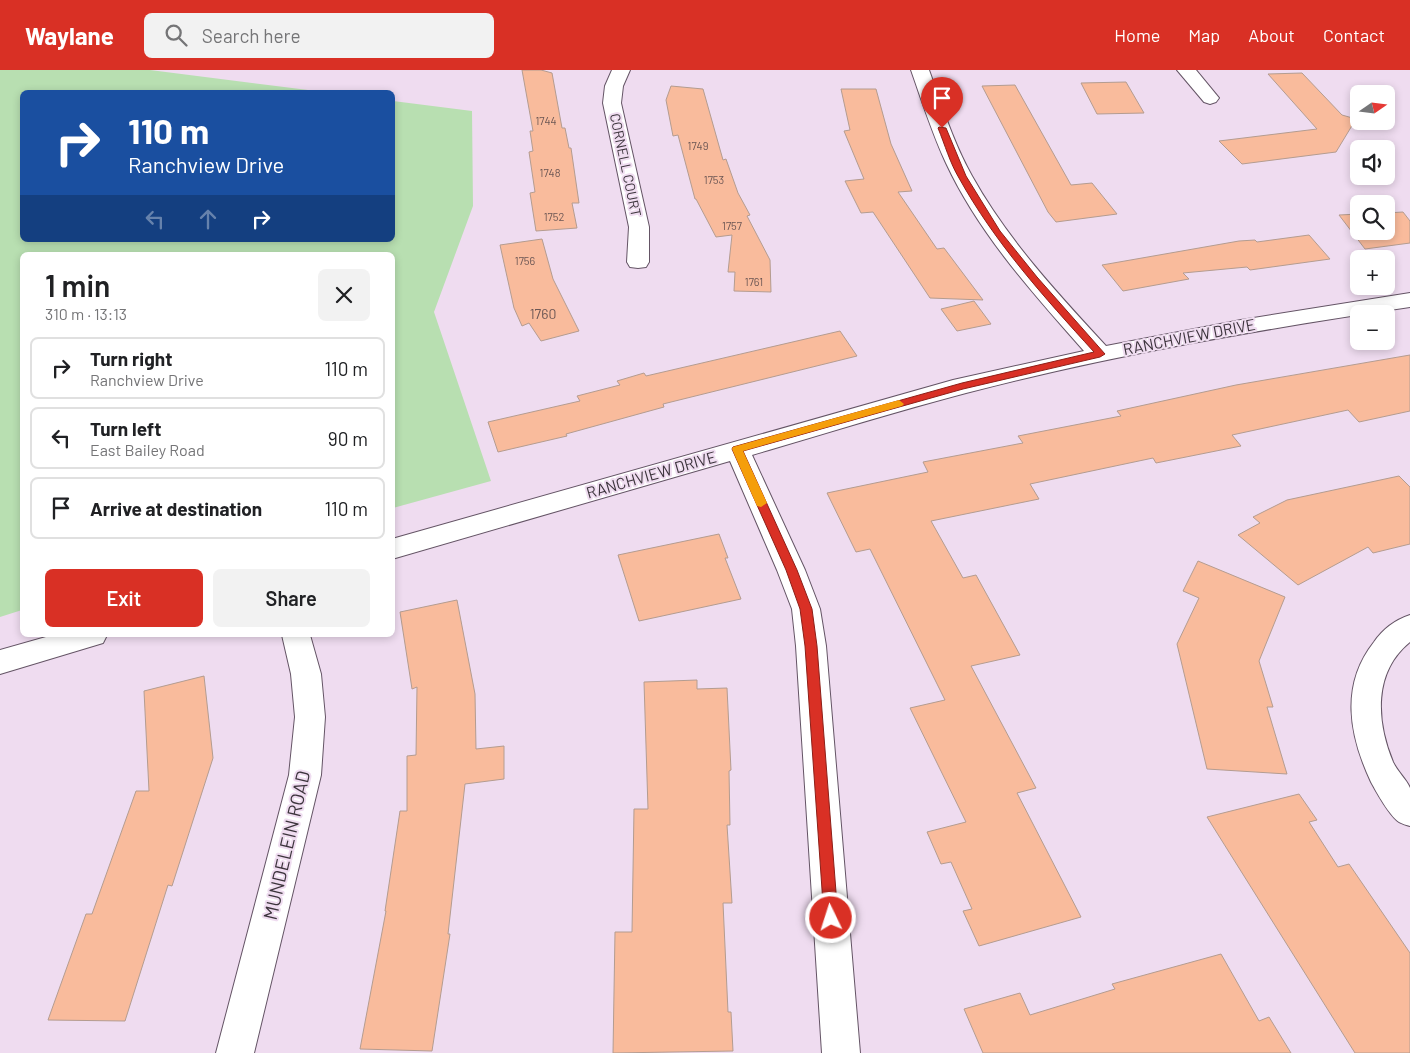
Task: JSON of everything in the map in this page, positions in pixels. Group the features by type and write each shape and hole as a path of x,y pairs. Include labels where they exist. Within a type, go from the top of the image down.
{"street":[{"name":"CORNELL COURT","path":"621,70 614,86 612,103 639,227 638,262"},
{"path":"920,70 956,163 984,213 1034,279 1100,354"},
{"path":"1186,70 1210,98"},
{"name":"RANCHVIEW DRIVE","path":"395,547 962,386 1100,354 1234,327 1410,300"},
{"path":"737,449 791,570 806,609 811,646 840,1053"},
{"path":"1410,626 1387,643 1376,658 1366,682 1364,713 1372,749 1390,785 1410,812"},
{"path":"0,662 86,637"},
{"name":"MUNDELEIN ROAD","path":"235,1053 305,775 310,717 306,674 297,637"}],"green space":[{"path":"0,70 150,70 308,90 20,90 20,242 395,242 395,101 472,111 473,206 434,312 491,481 395,507 395,252 20,252 20,611 0,617"}],"building":[{"path":"522,70 541,70 552,73 562,128 565,128 569,148 571,148 579,203 572,203 577,228 536,231 530,193 535,192 529,152 533,151 530,131 533,131"},
{"path":"1302,73 1342,115 1350,117 1350,129 1336,152 1242,164 1219,141 1317,129 1268,74"},
{"path":"1126,82 1144,113 1097,114 1081,83"},
{"path":"1015,85 1071,185 1092,183 1117,214 1056,222 1048,212 982,86"},
{"path":"671,86 703,89 723,160 726,159 738,193 750,215 747,216 770,260 771,292 734,291 735,272 728,272 732,235 716,237 695,199 678,135 673,136 666,100"},
{"path":"841,89 876,89 891,144 912,191 898,192 937,249 944,248 983,300 930,298 873,212 861,213 845,181 864,179 844,131 850,130"},
{"path":"1395,212 1403,212 1410,221 1410,243 1365,249 1358,240 1395,240"},
{"path":"1350,214 1350,229 1339,215"},
{"path":"1309,235 1330,259 1250,270 1247,267 1183,273 1189,279 1123,291 1102,265 1239,241 1255,240 1257,242"},
{"path":"542,239 553,279 579,331 541,341 529,323 522,326 514,308 500,245"},
{"path":"974,301 991,324 957,331 941,309"},
{"path":"840,331 857,356 663,404 664,407 566,434 567,436 498,452 488,422 580,401 577,396 620,385 617,381 644,373 646,376"},
{"path":"1410,355 1410,411 1359,422 1348,410 1232,435 1241,446 1156,463 1153,458 1030,484 1039,499 931,521 963,578 976,575 1020,655 971,666 1036,788 1017,793 1081,917 979,946 963,911 972,909 951,862 941,864 927,832 966,822 910,708 945,700 870,549 856,552 827,493 928,472 923,462 1023,443 1018,436 1121,416 1117,411 1236,385"},
{"path":"1399,476 1410,487 1410,544 1373,553 1368,547 1298,585 1238,535 1260,523 1253,517 1287,500"},
{"path":"719,534 728,558 725,558 741,599 639,621 618,555"},
{"path":"1198,561 1285,597 1259,661 1273,707 1267,707 1287,774 1207,769 1177,644 1199,598 1183,591"},
{"path":"457,600 475,694 476,749 504,746 504,779 465,784 448,934 450,934 432,1051 360,1049 386,911 400,811 407,811 407,756 416,755 417,687 412,689 400,612"},
{"path":"204,676 213,758 172,886 168,885 125,1021 48,1020 86,914 92,914 136,791 149,791 144,691"},
{"path":"697,680 697,689 727,688 731,770 729,771 730,825 727,825 732,903 723,903 728,1012 731,1012 733,1051 613,1053 615,932 632,932 634,809 648,809 644,682"},
{"path":"1299,794 1317,820 1309,822 1338,867 1349,864 1410,953 1410,1053 1355,1053 1207,817"},
{"path":"1221,954 1259,1021 1269,1017 1291,1053 983,1053 964,1009 1020,993 1030,1015 1115,989 1112,984"}],"slow traffic":[{"path":"761,503 737,449 899,404"}],"route":[{"path":"831,918 811,646 806,609 791,570 737,449 962,386 1100,354 1034,279 996,232 962,176 942,128"}]}
